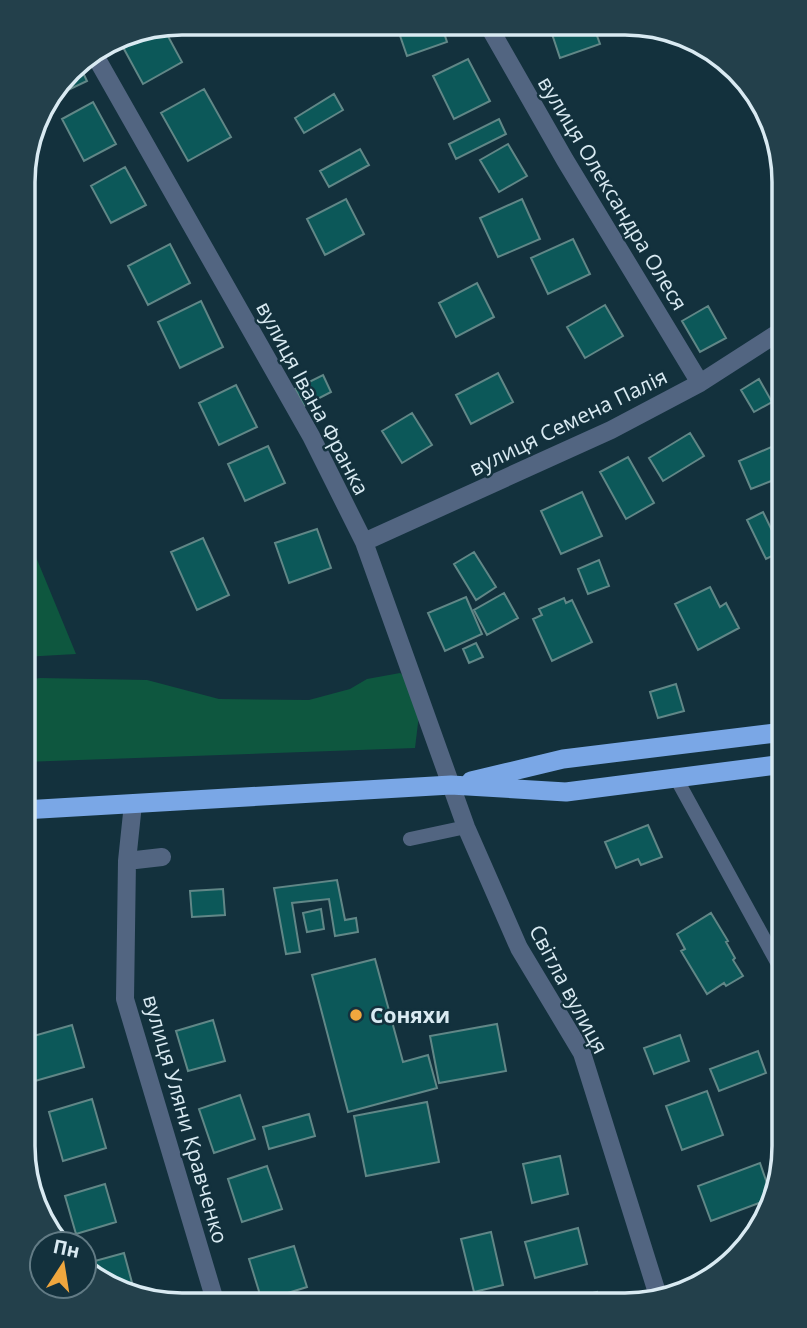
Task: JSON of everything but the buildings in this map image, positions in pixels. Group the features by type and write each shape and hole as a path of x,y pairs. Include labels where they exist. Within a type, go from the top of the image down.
{"highway":[{"path":"451,786 563,759 772,733"},
{"path":"35,809 451,786 566,792 772,766"}],"street":[{"name":"вулиця Олександра Олеся","path":"494,35 700,383"},
{"name":"вулиця Івана Франка","path":"99,62 311,436 364,542 451,786"},
{"name":"вулиця Семена Палія","path":"364,542 611,430 700,383 772,337"},
{"name":"Світла вулиця","path":"451,786 519,948 582,1053 656,1289"},
{"name":"вулиця Уляни Кравченко","path":"133,804 127,861 125,999 213,1293"},
{"path":"127,861 162,858"}],"lane":[{"path":"676,778 772,953"},
{"path":"410,839 466,827"}],"green space":[{"path":"35,555 76,654 35,656"},
{"path":"400,673 422,690 415,748 35,762 35,679 147,680 219,699 309,700 350,689 367,679"}],"place":[{"name":"Соняхи","path":"356,1015"}]}
